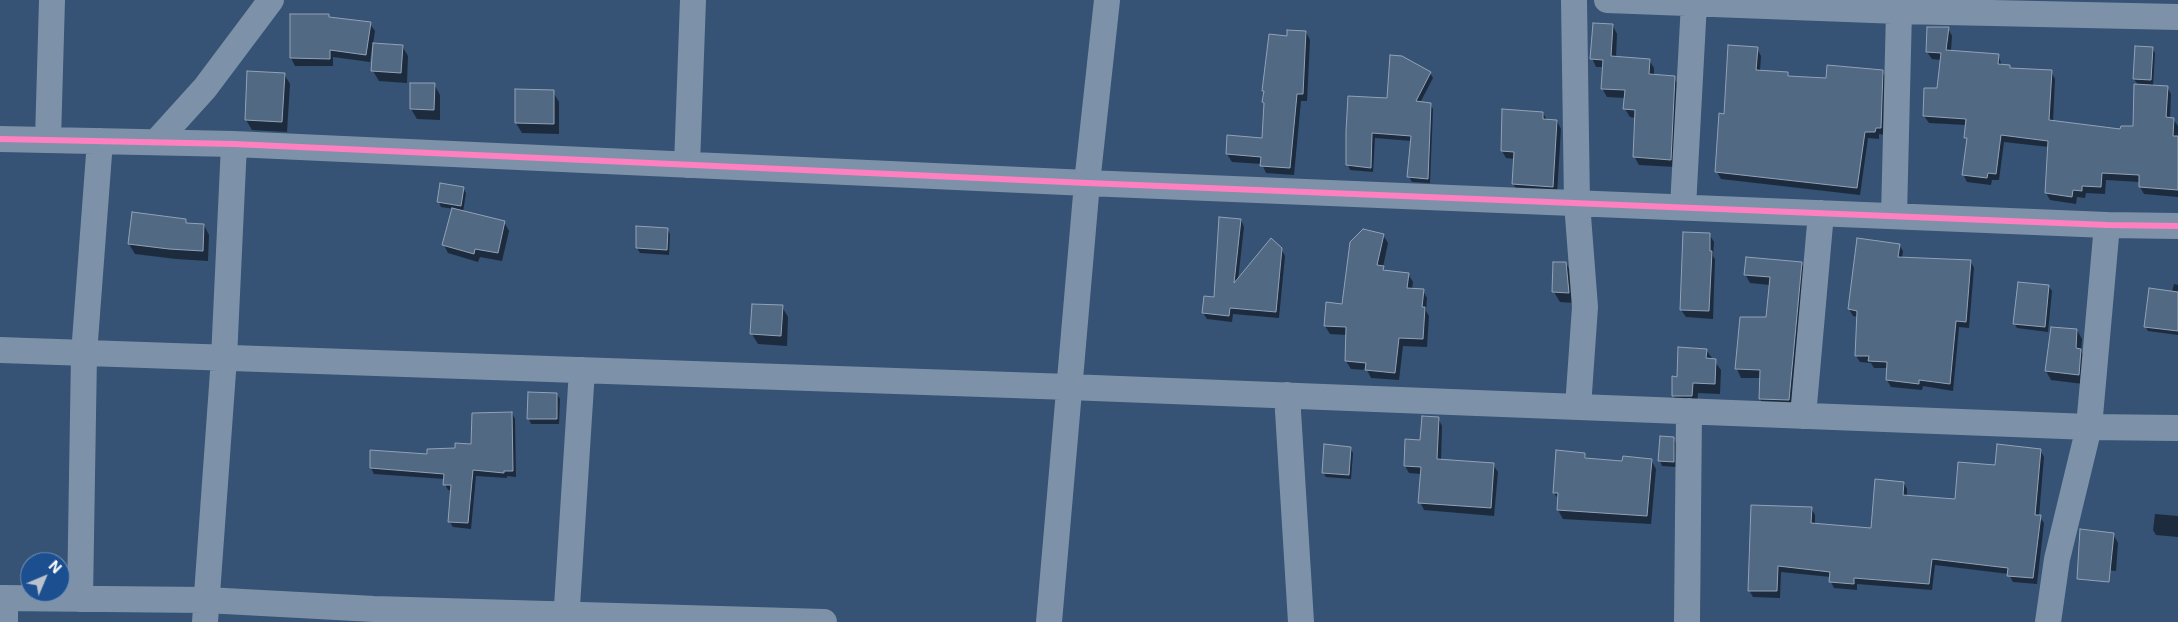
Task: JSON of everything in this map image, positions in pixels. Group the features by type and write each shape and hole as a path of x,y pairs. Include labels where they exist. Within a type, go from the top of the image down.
{"street":[{"path":"48,140 52,0"},
{"path":"157,141 205,88 271,0"},
{"path":"687,165 693,0"},
{"path":"1048,622 1088,183 1107,0"},
{"path":"1574,0 1577,203 1585,307 1578,407"},
{"path":"1607,0 1899,11 2178,17"},
{"path":"1683,207 1694,3"},
{"path":"1894,216 1899,11"},
{"path":"0,139 234,144 1088,183 2107,225 2178,226"},
{"path":"80,599 84,354 100,141"},
{"path":"206,611 224,358 234,144"},
{"path":"1803,416 1821,213"},
{"path":"2048,622 2057,559 2089,427 2107,225"},
{"path":"0,350 1070,387 2089,427 2178,428"},
{"path":"566,618 582,370"},
{"path":"1286,396 1302,622"},
{"path":"1687,622 1689,411"},
{"path":"3,606 80,599 206,611 824,622"}],"building":[{"path":"290,14 329,14 329,17 371,22 366,55 330,50 330,59 290,58"},
{"path":"1593,23 1613,24 1611,56 1650,59 1649,74 1675,76 1671,160 1633,157 1635,110 1623,109 1625,90 1601,89 1603,60 1590,59"},
{"path":"1927,27 1949,27 1946,50 1999,54 1998,64 2010,65 2010,68 2052,70 2049,120 2120,129 2121,126 2133,126 2134,84 2168,86 2166,117 2174,118 2173,136 2178,136 2178,190 2139,187 2139,175 2102,173 2101,187 2082,186 2082,191 2073,190 2072,197 2045,193 2048,141 2001,135 1996,174 1988,173 1987,178 1962,175 1967,138 1964,138 1966,119 1923,116 1924,88 1937,88 1941,53 1926,52"},
{"path":"1287,30 1306,31 1303,94 1297,94 1290,168 1260,166 1261,157 1226,154 1227,135 1262,138 1264,103 1262,102 1264,91 1262,91 1269,34 1287,36"},
{"path":"373,43 403,45 401,73 371,71"},
{"path":"1728,45 1758,47 1756,70 1788,72 1788,76 1826,78 1827,65 1883,70 1881,128 1876,128 1875,132 1865,132 1857,188 1715,172 1719,113 1724,114"},
{"path":"2135,46 2153,47 2151,80 2133,79"},
{"path":"1390,55 1402,56 1431,72 1416,101 1431,103 1428,179 1407,177 1411,136 1372,133 1371,168 1346,165 1348,96 1387,98"},
{"path":"247,71 285,73 282,122 245,120"},
{"path":"410,83 435,83 434,110 410,109"},
{"path":"515,89 554,90 554,124 515,123"},
{"path":"1502,109 1543,112 1543,119 1557,120 1553,187 1512,184 1514,152 1501,151"},
{"path":"440,183 464,187 461,206 437,202"},
{"path":"452,208 505,221 498,253 475,249 474,254 442,245"},
{"path":"132,212 186,219 186,223 204,224 203,251 128,244"},
{"path":"1219,217 1241,219 1234,283 1271,238 1282,248 1276,312 1230,308 1229,316 1202,313 1204,296 1214,297"},
{"path":"636,226 668,228 667,250 636,248"},
{"path":"1363,229 1384,234 1377,265 1384,266 1383,270 1409,273 1407,288 1424,289 1422,307 1425,307 1423,339 1399,338 1395,373 1365,370 1366,363 1345,361 1346,327 1324,326 1326,302 1342,304 1350,242"},
{"path":"1683,232 1710,233 1710,251 1712,251 1709,311 1680,310"},
{"path":"1857,238 1900,244 1898,257 1971,260 1966,322 1956,321 1950,384 1919,380 1919,384 1886,380 1887,362 1868,361 1869,356 1855,356 1857,311 1848,309"},
{"path":"1746,257 1802,262 1789,400 1759,399 1760,370 1735,369 1740,317 1766,317 1770,277 1744,275"},
{"path":"1553,262 1566,262 1569,293 1552,292"},
{"path":"2018,282 2049,285 2045,327 2013,324"},
{"path":"2149,288 2178,292 2178,331 2144,327"},
{"path":"752,304 783,305 781,336 750,334"},
{"path":"2051,327 2077,329 2076,348 2081,349 2079,375 2045,371"},
{"path":"1678,347 1707,349 1706,358 1716,359 1715,384 1693,383 1692,396 1672,396 1672,376 1677,377"},
{"path":"528,392 557,393 557,419 527,419"},
{"path":"512,412 513,471 504,471 504,473 473,470 468,523 448,522 451,485 443,485 444,474 370,468 370,450 427,454 427,449 455,448 455,443 471,444 472,413"},
{"path":"1422,416 1439,417 1437,459 1494,463 1491,508 1418,503 1421,467 1404,466 1405,439 1420,440"},
{"path":"1660,436 1674,437 1674,462 1658,461"},
{"path":"1324,444 1351,447 1349,475 1322,473"},
{"path":"1997,444 2041,449 2035,515 2041,515 2033,578 2007,576 2008,568 1932,559 1929,584 1854,578 1854,584 1829,582 1830,572 1778,566 1777,591 1748,591 1751,505 1812,507 1811,523 1871,528 1875,479 1904,482 1903,495 1955,499 1958,462 1995,465"},
{"path":"1556,450 1585,453 1585,458 1622,461 1623,456 1652,459 1647,516 1557,510 1558,493 1553,493"},
{"path":"2080,529 2114,533 2109,582 2077,579"}],"cycle path":[{"path":"0,139 234,144 1087,183 2107,225 2178,226"}]}
